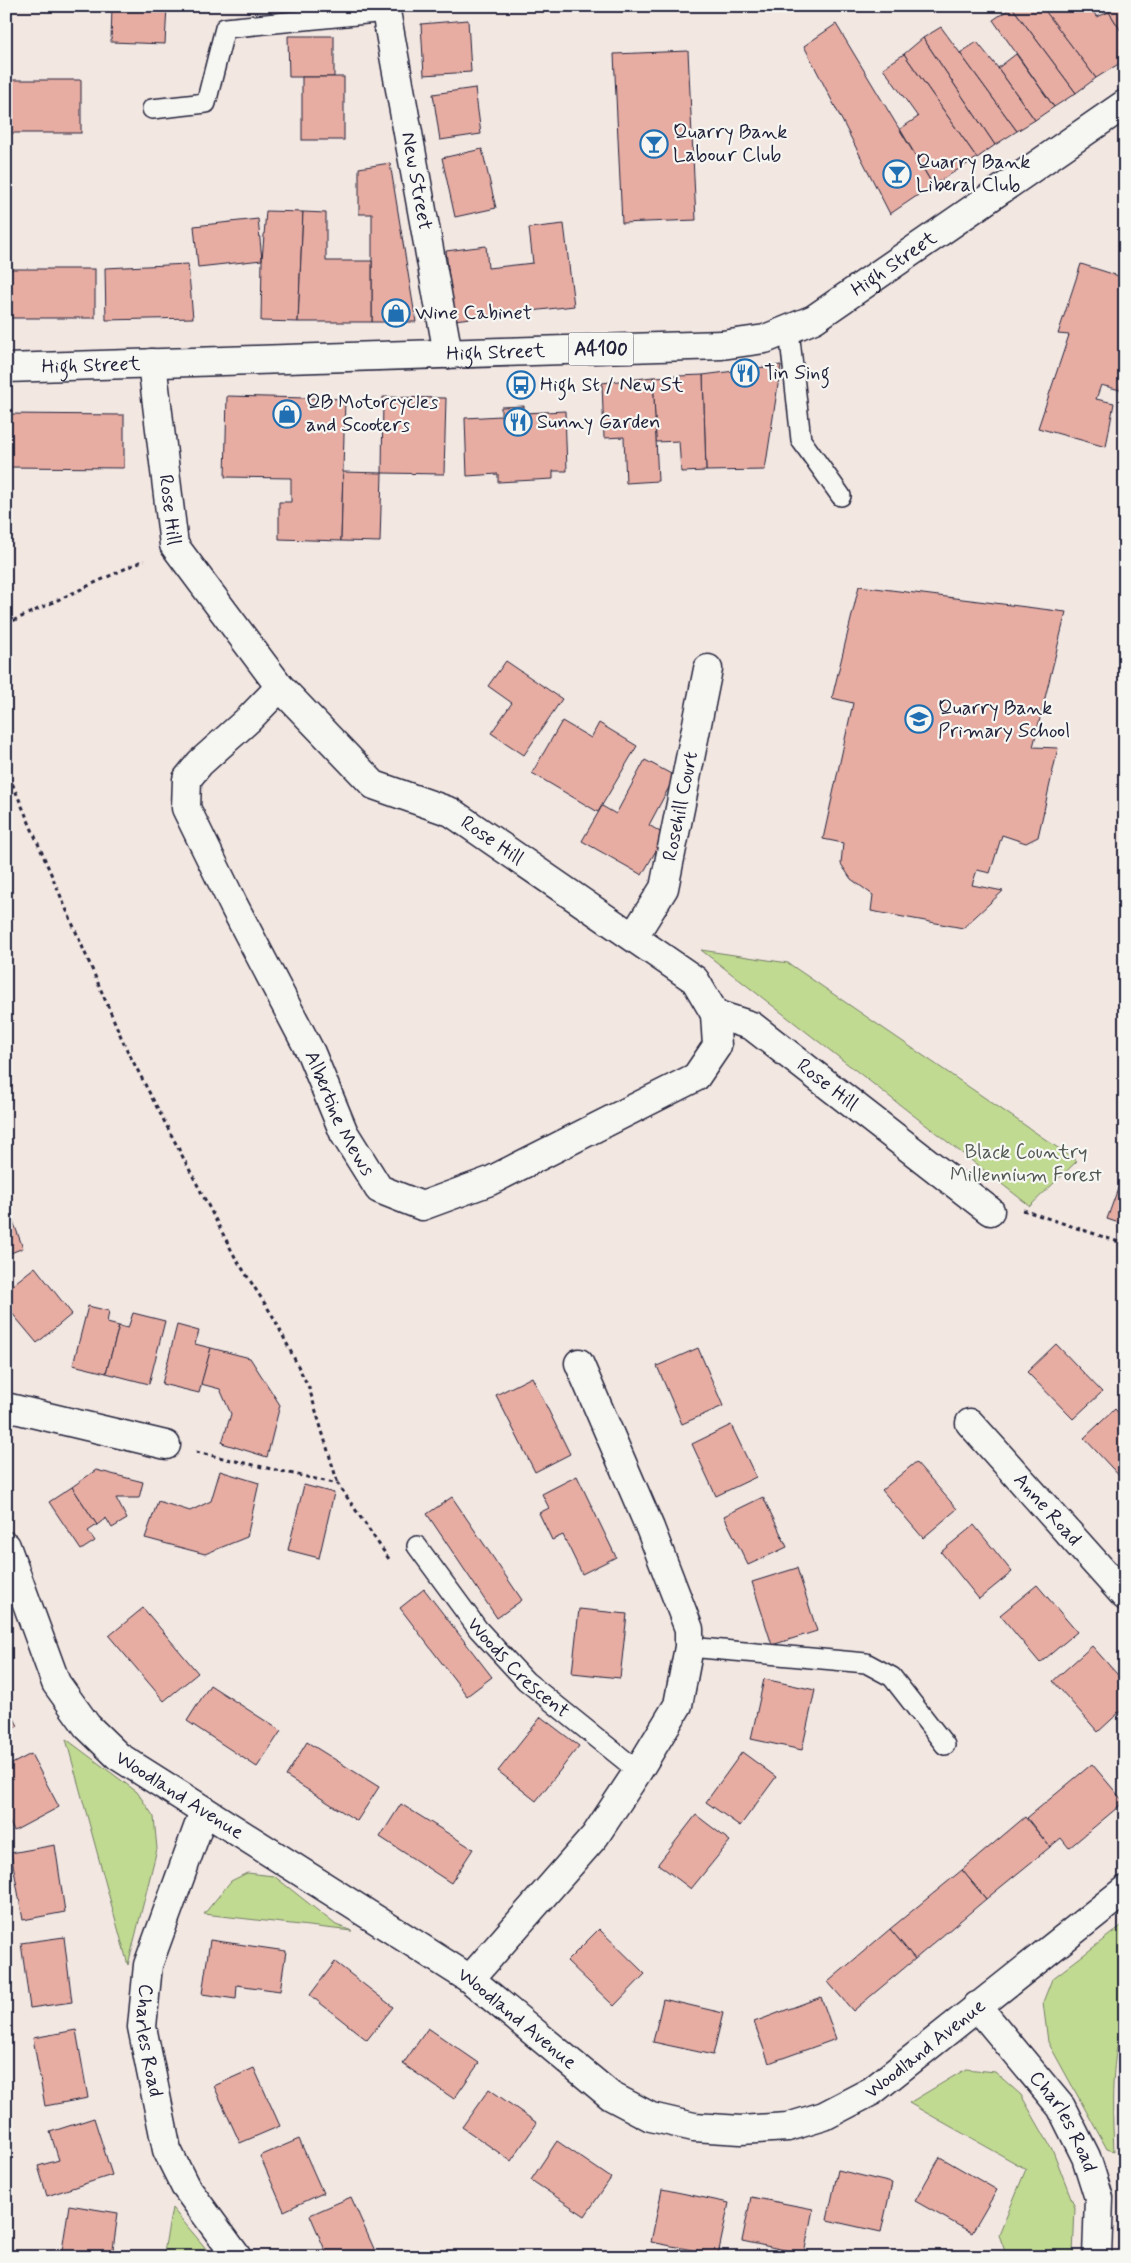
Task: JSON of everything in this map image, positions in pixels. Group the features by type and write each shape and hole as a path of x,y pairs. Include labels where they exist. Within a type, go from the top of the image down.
{"street":[{"name":"New Street","path":"385,9 448,354"},
{"name":"High Street","path":"6,368 722,345 765,339 814,319 1125,104"},
{"name":"Rose Hill","path":"152,363 174,545 280,687 374,785 451,812 634,936 694,980 715,1014 752,1026 990,1211"},
{"name":"Rosehill Court","path":"634,936 664,888 708,669"},
{"name":"Albertine Mews","path":"280,687 200,763 186,780 186,808 234,906 311,1053 344,1133 379,1189 422,1206 490,1181 696,1077 717,1046 715,1014"},
{"path":"470,1979 595,1836 638,1771 678,1705 689,1647 689,1629 654,1537 579,1363"},
{"path":"6,1407 166,1445"},
{"name":"Anne Road","path":"970,1423 1125,1596"},
{"name":"Woodland Avenue","path":"6,1546 56,1683 87,1726 118,1756 470,1979 612,2096 651,2117 694,2127 741,2130 788,2126 824,2116 872,2091 1125,1890"},
{"name":"Charles Road","path":"204,1811 148,1965 142,2028 167,2150 185,2186 236,2257"},
{"name":"Charles Road","path":"977,2006 1061,2107 1086,2157 1099,2198 1097,2257"}],"lane":[{"path":"152,109 206,103 225,28 385,9"},
{"path":"789,330 801,440 841,496"},
{"name":"Woods Crescent","path":"417,1546 478,1629 526,1682 638,1771"},
{"path":"689,1647 866,1663 892,1677 945,1745"}],"path":[{"path":"6,624 174,545"},
{"path":"6,769 125,1046 235,1257 274,1318 309,1388 338,1484 390,1560 417,1546"},
{"path":"990,1211 1014,1208 1125,1244"},
{"path":"166,1445 338,1484"}],"green space":[{"name":"Black Country Millennium Forest","path":"701,950 788,963 1077,1161 1030,1206"},
{"path":"66,1739 137,1792 154,1817 157,1849 128,1965"},
{"path":"247,1873 274,1876 336,1925 352,1931 204,1914 231,1881"},
{"path":"1125,1923 1125,2017 1120,2032 1114,2065 1114,2151 1107,2149 1048,2042 1043,2002 1052,1979"},
{"path":"966,2069 995,2072 1021,2095 1053,2151 1075,2208 1073,2255 1006,2254 999,2235 1026,2169 909,2103"},
{"path":"172,2208 213,2257 163,2257"}],"building":[{"path":"112,6 167,6 165,44 111,42"},
{"path":"1042,6 1096,78 1076,93 1012,7"},
{"path":"1045,6 1089,6 1097,17 1109,12 1125,37 1125,60 1096,78 1043,8"},
{"path":"1118,6 1125,6 1125,37 1109,12"},
{"path":"1012,7 1076,93 1054,107 993,20"},
{"path":"468,20 471,72 424,75 421,24"},
{"path":"836,24 933,185 890,214 804,46"},
{"path":"941,27 1017,131 995,145 923,38"},
{"path":"288,36 334,36 334,77 289,77"},
{"path":"923,38 995,145 977,158 904,54"},
{"path":"977,42 1035,120 1017,131 960,53"},
{"path":"688,51 696,220 622,223 614,54"},
{"path":"904,54 977,158 933,185 900,129 918,117 883,68"},
{"path":"1016,54 1054,107 1035,120 998,68"},
{"path":"302,77 344,77 344,140 302,140"},
{"path":"6,80 81,80 81,133 6,133"},
{"path":"475,88 481,134 440,140 433,94"},
{"path":"482,149 496,208 455,217 442,158"},
{"path":"390,163 416,322 372,322 372,214 359,214 359,168"},
{"path":"266,211 303,212 298,322 261,321 262,260"},
{"path":"303,212 326,213 326,261 372,261 372,322 298,322"},
{"path":"258,219 262,260 198,267 194,226"},
{"path":"564,224 574,306 454,320 446,251 486,246 488,268 533,263 529,228"},
{"path":"188,264 193,318 106,320 105,268"},
{"path":"1081,264 1125,278 1125,371 1120,390 1101,385 1096,399 1114,403 1106,447 1038,428 1069,335 1058,334"},
{"path":"6,269 95,269 95,318 6,318"},
{"path":"781,365 765,470 706,471 703,375"},
{"path":"703,375 706,471 681,472 679,441 656,442 653,377"},
{"path":"653,377 658,481 626,483 624,437 604,438 602,383"},
{"path":"227,396 345,399 341,541 279,539 279,502 291,502 291,478 225,477"},
{"path":"383,397 446,398 444,474 382,473"},
{"path":"524,406 524,413 565,411 567,471 553,471 553,479 498,482 498,474 467,476 465,418 501,416 501,407"},
{"path":"6,414 124,415 124,468 6,467"},
{"path":"343,472 382,473 380,542 341,541"},
{"path":"859,586 1066,612 1033,747 1058,748 1038,837 1026,843 1002,835 990,873 977,870 972,885 1003,891 963,928 871,911 873,895 851,879 841,864 843,843 823,839 853,703 832,698"},
{"path":"506,661 562,699 524,755 491,733 512,703 488,686"},
{"path":"562,721 591,738 599,723 637,746 598,812 532,773"},
{"path":"645,760 675,776 649,825 665,835 642,875 582,841 602,806 616,814"},
{"path":"1125,1169 1125,1225 1107,1219"},
{"path":"6,1202 23,1248 6,1255"},
{"path":"35,1267 72,1314 37,1343 6,1306 6,1290"},
{"path":"88,1306 109,1311 107,1323 119,1326 106,1373 73,1365"},
{"path":"133,1313 165,1321 149,1384 106,1373 119,1326 128,1328"},
{"path":"177,1325 199,1331 195,1344 211,1348 199,1393 162,1384"},
{"path":"1056,1344 1102,1392 1073,1419 1027,1372"},
{"path":"211,1348 250,1358 280,1405 267,1457 222,1443 231,1414 220,1389 201,1384"},
{"path":"698,1348 723,1406 682,1424 657,1366"},
{"path":"532,1377 570,1454 535,1472 496,1395"},
{"path":"1115,1409 1125,1420 1124,1481 1084,1438"},
{"path":"731,1425 756,1477 716,1496 692,1444"},
{"path":"916,1462 957,1509 923,1538 882,1490"},
{"path":"96,1470 143,1482 139,1498 116,1498 127,1519 112,1528 106,1518 97,1525 72,1487"},
{"path":"220,1471 259,1483 247,1537 205,1554 145,1538 158,1501 190,1511 211,1501"},
{"path":"577,1476 616,1557 582,1574 563,1535 552,1540 539,1513 549,1508 542,1494"},
{"path":"304,1485 334,1493 319,1558 288,1550"},
{"path":"72,1487 97,1525 88,1531 95,1541 81,1550 49,1502"},
{"path":"452,1497 522,1600 497,1618 427,1514"},
{"path":"763,1497 787,1547 748,1565 724,1516"},
{"path":"974,1525 1012,1572 979,1599 941,1552"},
{"path":"797,1568 817,1631 772,1645 752,1582"},
{"path":"1037,1585 1077,1632 1040,1663 1000,1615"},
{"path":"424,1589 492,1677 467,1696 400,1608"},
{"path":"143,1608 198,1673 164,1701 109,1636"},
{"path":"579,1609 627,1614 620,1678 572,1673"},
{"path":"1092,1646 1125,1683 1125,1707 1098,1732 1053,1681"},
{"path":"764,1679 815,1690 802,1750 751,1739"},
{"path":"210,1685 281,1731 257,1767 187,1721"},
{"path":"6,1703 18,1726 6,1732"},
{"path":"541,1717 579,1746 536,1801 498,1771"},
{"path":"307,1742 379,1787 357,1821 286,1776"},
{"path":"742,1752 776,1777 740,1826 706,1802"},
{"path":"31,1754 59,1807 14,1831 6,1816 6,1767"},
{"path":"1092,1764 1124,1802 1069,1848 1061,1838 1050,1847 1027,1818"},
{"path":"401,1804 473,1849 451,1883 380,1837"},
{"path":"696,1815 730,1841 691,1889 658,1864"},
{"path":"1025,1817 1050,1847 986,1899 962,1870"},
{"path":"55,1845 65,1912 23,1920 11,1853"},
{"path":"962,1870 986,1899 915,1959 890,1929"},
{"path":"599,1929 645,1974 614,2006 567,1961"},
{"path":"890,1929 915,1959 853,2011 828,1982"},
{"path":"64,1937 72,2002 30,2008 21,1943"},
{"path":"210,1940 286,1951 280,1991 237,1985 236,1999 202,1994"},
{"path":"335,1962 393,2007 367,2040 310,1995"},
{"path":"821,1997 836,2039 769,2063 754,2022"},
{"path":"663,1999 723,2013 713,2055 653,2042"},
{"path":"428,2028 479,2063 454,2099 403,2064"},
{"path":"76,2030 88,2098 45,2106 33,2038"},
{"path":"254,2068 280,2126 240,2143 214,2086"},
{"path":"489,2089 537,2123 511,2161 462,2127"},
{"path":"94,2118 112,2175 47,2196 38,2166 59,2160 50,2132"},
{"path":"299,2139 323,2193 284,2211 260,2156"},
{"path":"557,2141 611,2178 585,2216 531,2180"},
{"path":"940,2157 997,2190 972,2233 915,2201"},
{"path":"838,2170 892,2183 881,2232 827,2220"},
{"path":"662,2189 729,2203 718,2255 651,2242"},
{"path":"351,2197 375,2251 362,2257 328,2257 310,2215"},
{"path":"751,2197 813,2209 804,2254 742,2241"},
{"path":"69,2205 118,2213 112,2257 61,2257"}],"place":[{"name":"Quarry Bank Labour Club","path":"654,144"},
{"name":"Quarry Bank Liberal Club","path":"897,174"},
{"name":"Wine Cabinet","path":"396,313"},
{"name":"Tin Sing","path":"745,373"},
{"name":"High St / New St","path":"521,385"},
{"name":"QB Motorcycles and Scooters","path":"287,414"},
{"name":"Sunny Garden","path":"518,422"},
{"name":"Quarry Bank Primary School","path":"919,719"}]}
